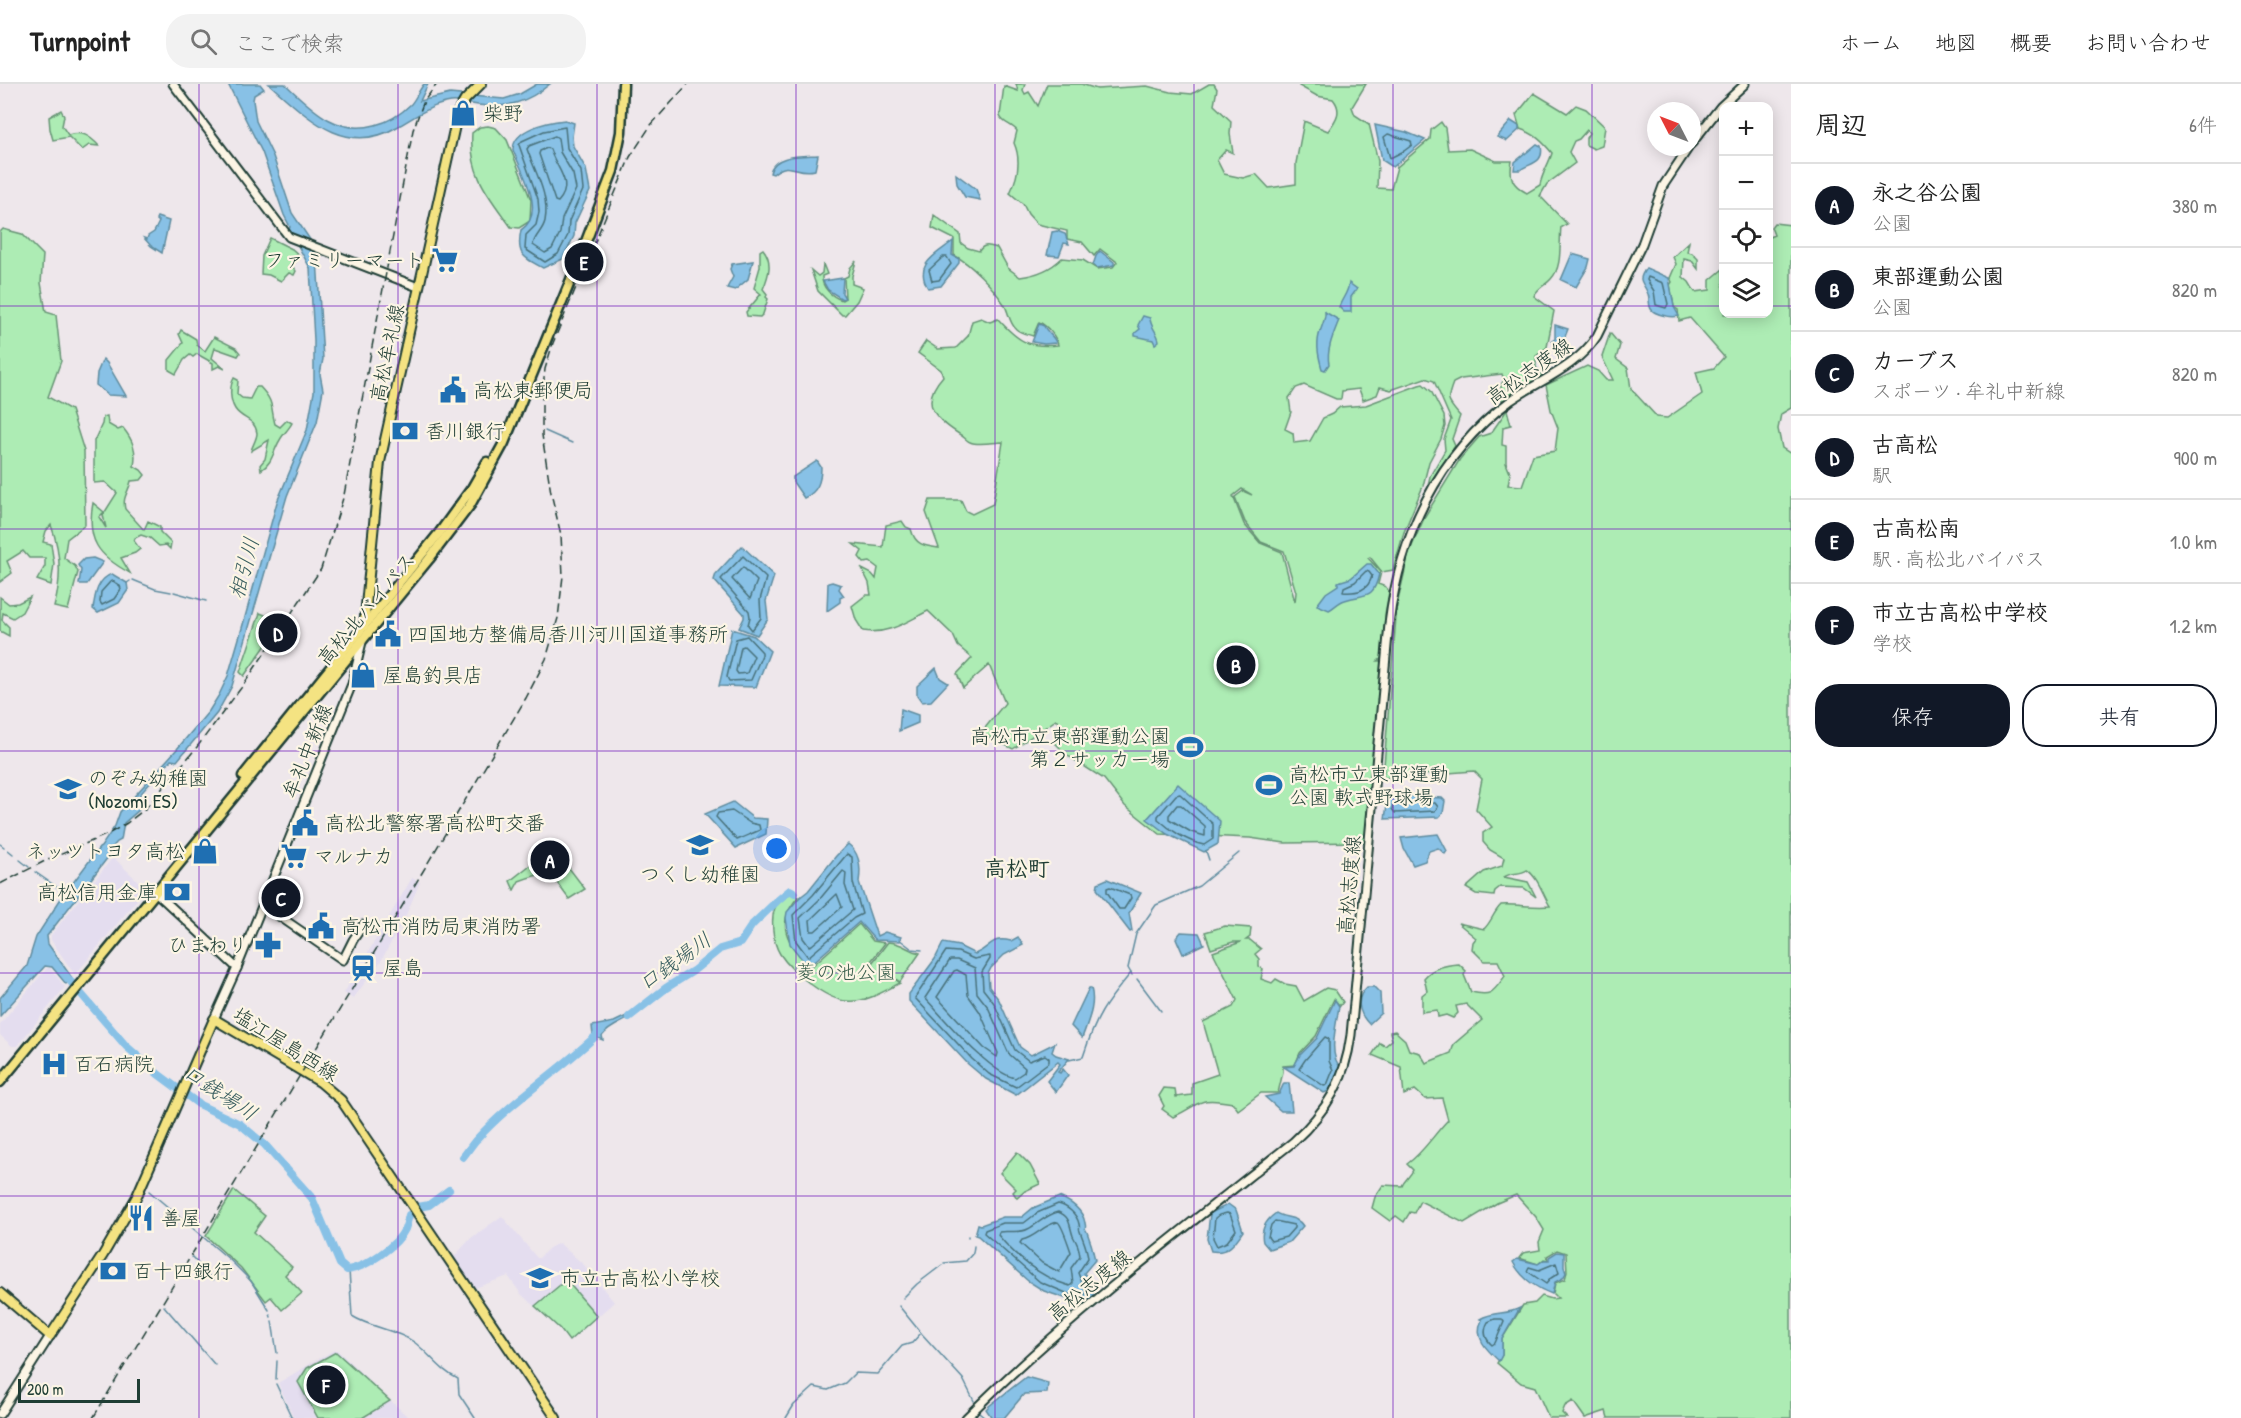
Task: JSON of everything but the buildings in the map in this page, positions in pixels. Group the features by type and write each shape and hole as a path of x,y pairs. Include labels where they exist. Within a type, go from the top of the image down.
{"highway":[{"name":"高松北バイパス","path":"0,1082 451,518 481,474 499,441 603,188 616,133 618,84"},
{"name":"高松北バイパス","path":"153,890 363,640 460,520 477,493 504,443 608,190 621,132 623,84"},
{"name":"高松北バイパス","path":"0,1074 72,990"}],"main road":[{"path":"173,84 293,240 418,287"},
{"name":"高松牟礼線","path":"363,640 380,462 458,112 465,100 481,84"},
{"path":"1701,131 1714,114 1745,84"},
{"name":"高松志度線","path":"966,1418 1032,1354 1082,1311 1293,1142 1320,1115 1336,1089 1345,1068 1351,1035 1389,624 1396,579 1412,528 1434,486 1471,438 1510,402 1576,361 1590,347 1642,244 1663,186 1683,156"},
{"name":"牟礼中新線","path":"237,968 352,684 363,640"},
{"path":"153,890 237,968 214,1019"},
{"path":"263,905 343,960 352,940 363,925"},
{"name":"塩江屋島西線","path":"50,1336 132,1206 214,1019 332,1091 348,1109 556,1418"},
{"path":"0,1293 50,1336 0,1414"}],"shaded area":[{"path":"113,857 144,887 144,891 75,975 51,940 51,935"},
{"path":"412,878 420,882 406,915 381,961 353,999 344,993"},
{"path":"47,968 50,968 65,987 17,1046 12,1046 0,1035 0,1024"},
{"name":"市立古高松小学校","path":"502,1216 537,1258 559,1243 584,1265 614,1302 569,1342 560,1330 521,1294 508,1276 475,1288 452,1259 471,1238"},
{"path":"337,1350 409,1418 294,1418 278,1383"}],"green space":[{"path":"1016,84 1025,84 1023,90 1025,94 1029,92 1038,106 1047,84 1081,84 1097,89 1147,86 1170,92 1192,94 1209,84 1214,84 1217,89 1214,105 1231,121 1230,134 1233,153 1226,150 1217,160 1224,174 1243,178 1256,174 1269,188 1296,184 1296,163 1304,121 1328,131 1337,115 1338,108 1333,99 1317,96 1299,86 1300,84 1366,84 1352,107 1355,115 1369,124 1378,161 1377,188 1391,189 1397,167 1430,139 1431,130 1441,122 1445,128 1448,150 1470,149 1496,161 1512,161 1513,180 1527,193 1540,185 1552,153 1538,138 1520,129 1516,115 1534,93 1567,113 1576,105 1586,109 1605,127 1602,146 1594,149 1586,145 1589,133 1587,130 1574,141 1569,152 1575,163 1547,184 1540,196 1567,224 1561,227 1559,261 1555,274 1534,296 1554,311 1547,347 1536,356 1536,367 1542,376 1504,402 1501,399 1501,385 1504,380 1502,374 1461,379 1453,383 1449,401 1460,416 1452,439 1455,446 1428,486 1430,476 1445,450 1444,439 1451,420 1434,381 1425,378 1391,390 1380,387 1377,395 1363,400 1359,389 1342,391 1341,399 1336,399 1304,385 1296,388 1289,398 1291,412 1285,429 1293,433 1294,443 1310,441 1323,418 1340,407 1366,405 1423,384 1431,391 1444,416 1445,426 1441,439 1429,462 1423,486 1404,532 1393,570 1382,572 1370,557 1368,558 1381,572 1378,584 1386,587 1389,592 1385,614 1383,657 1378,661 1384,661 1365,842 1285,843 1250,838 1160,834 1125,806 1104,779 1068,756 1054,742 1069,733 1056,720 1013,749 981,733 1005,703 989,665 963,688 957,674 972,658 958,646 953,635 928,611 897,627 881,631 863,631 856,620 852,606 866,595 871,595 869,583 862,569 876,579 878,568 870,562 864,563 859,557 862,551 853,544 883,547 886,525 902,521 906,527 911,529 918,542 939,548 926,512 930,500 961,500 966,511 972,514 993,504 1003,442 982,444 970,442 937,416 931,402 932,394 943,376 941,370 918,353 926,341 938,349 956,348 968,336 972,321 981,318 990,322 998,319 1011,333 1031,344 1058,345 1051,332 1039,322 1033,336 1016,329 1004,304 994,290 975,270 954,255 954,239 932,228 934,215 960,234 961,243 968,248 979,251 985,246 997,248 1008,268 1020,277 1043,271 1062,258 1083,260 1097,269 1113,267 1117,262 1100,249 1094,256 1082,242 1067,239 1067,231 1037,224 1023,204 1010,193 1018,168 1014,143 1017,131 1000,116 1004,86 1018,91","holes":["1242,489 1252,495 1243,491 1235,497 1245,522 1261,542 1284,551 1296,592 1295,602 1282,552 1260,543 1244,524 1233,496"]},
{"path":"61,110 64,116 62,126 68,135 77,133 85,135 99,146 89,145 82,150 69,137 53,140 49,117"},
{"path":"480,127 496,128 507,140 531,200 530,221 519,228 511,227 488,194 477,173 472,148 472,133"},
{"path":"1773,224 1791,225 1791,408 1781,414 1778,429 1782,448 1791,454 1791,1418 1608,1418 1606,1411 1585,1418 1573,1401 1565,1406 1562,1413 1567,1418 1549,1418 1535,1387 1521,1383 1497,1363 1502,1355 1502,1339 1523,1305 1535,1303 1542,1296 1558,1298 1553,1293 1555,1283 1565,1279 1567,1272 1566,1253 1557,1250 1547,1256 1548,1260 1544,1259 1538,1264 1519,1258 1523,1253 1540,1250 1539,1242 1544,1230 1536,1217 1516,1195 1497,1203 1464,1223 1420,1201 1414,1213 1410,1212 1404,1222 1396,1216 1390,1221 1372,1208 1375,1197 1383,1185 1402,1186 1413,1170 1407,1164 1419,1154 1448,1120 1442,1098 1425,1099 1415,1090 1404,1095 1401,1067 1372,1055 1380,1043 1385,1046 1392,1040 1390,1032 1395,1031 1405,1040 1409,1050 1420,1053 1426,1063 1451,1053 1454,1044 1482,1020 1466,1004 1456,1006 1458,1013 1453,1018 1446,1015 1438,1017 1437,1010 1422,1012 1422,995 1427,991 1424,978 1436,969 1459,964 1466,971 1464,975 1471,992 1483,994 1495,989 1505,976 1498,961 1484,961 1472,949 1476,938 1458,923 1484,929 1501,905 1550,906 1537,882 1527,870 1504,877 1528,882 1536,897 1524,888 1500,887 1495,891 1494,896 1476,894 1466,888 1484,872 1502,866 1504,858 1490,850 1483,842 1483,833 1492,827 1476,809 1482,779 1474,771 1383,778 1397,605 1409,553 1425,516 1460,459 1479,437 1491,433 1507,410 1511,425 1503,427 1502,445 1506,446 1506,463 1510,473 1508,485 1522,486 1533,455 1555,451 1558,428 1551,410 1546,385 1587,366 1598,371 1606,380 1613,380 1602,357 1610,333 1620,345 1616,359 1628,368 1631,389 1657,417 1667,418 1702,394 1696,372 1714,368 1724,357 1690,318 1679,321 1670,285 1672,282 1670,278 1676,264 1673,257 1689,242 1687,252 1692,253 1698,259 1698,269 1692,261 1684,259 1683,277 1695,292 1710,290 1710,280 1719,272 1719,318 1773,318"},
{"path":"3,229 22,234 43,255 41,283 46,312 56,315 61,361 48,397 71,410 84,451 85,525 67,539 64,558 75,566 78,572 68,610 54,607 59,566 57,545 51,525 46,531 43,542 51,544 54,564 51,585 37,580 45,566 45,558 29,558 23,551 7,561 12,573 0,582 0,232"},
{"path":"270,238 292,249 300,256 292,266 296,271 294,275 289,273 281,281 261,274 262,256"},
{"path":"763,249 769,263 763,289 768,299 760,317 747,316 746,312 761,294 754,288 760,267 760,251"},
{"path":"856,261 852,284 863,288 857,301 845,315 842,315 818,291 811,270 818,276 822,273 823,264 827,274 822,276 825,288 842,300 845,298 844,278 848,276 850,268"},
{"path":"181,330 196,339 197,345 205,351 214,337 236,348 240,353 238,356 215,348 212,358 225,369 219,366 213,369 213,363 197,354 193,357 190,355 184,360 176,374 169,370 169,360 183,343 179,334"},
{"path":"234,378 238,380 237,394 242,398 250,399 256,387 260,387 265,392 270,401 275,424 280,427 287,420 292,423 270,460 261,470 260,465 265,459 269,440 251,451 256,438 256,428 233,406 231,390"},
{"path":"107,416 108,424 118,430 123,428 129,437 134,451 134,466 145,475 141,480 131,481 125,497 125,509 144,530 148,521 160,527 160,532 171,543 170,549 166,545 159,546 150,538 141,535 135,538 134,541 140,549 121,558 130,573 102,553 93,537 91,527 93,503 104,512 99,517 106,528 103,515 117,493 105,482 94,483 94,441 103,417"},
{"path":"0,597 9,604 18,603 30,597 22,612 13,618 3,613 2,620 9,627 9,636 0,631"},
{"path":"260,613 265,615 261,628 274,634 244,676 240,672"},
{"path":"553,847 585,889 569,899 553,878 544,874 519,881 514,890 510,881"},
{"name":"菱の池公園","path":"791,892 798,897 786,917 787,934 790,942 810,968 859,924 873,941 885,943 871,961 872,963 888,942 920,953 900,982 881,968 900,983 881,993 854,1001 829,996 800,976 785,961 778,949 774,937 773,915 778,902"},
{"path":"1225,926 1251,928 1250,937 1246,940 1250,940 1261,949 1255,954 1259,959 1259,967 1263,969 1261,979 1272,983 1276,979 1296,986 1304,1001 1326,988 1335,990 1343,1002 1340,1006 1334,999 1316,1036 1300,1053 1295,1065 1283,1066 1278,1093 1261,1093 1238,1110 1233,1103 1205,1101 1173,1117 1162,1109 1164,1106 1159,1096 1164,1088 1175,1089 1176,1097 1192,1095 1192,1083 1218,1074 1203,1022 1233,1007 1237,1000 1213,952 1241,942 1233,942 1211,949 1205,932"},
{"path":"1017,1152 1030,1165 1040,1184 1025,1191 1017,1198 1013,1192 1016,1189 1000,1173"},
{"path":"234,1190 265,1216 254,1232 292,1267 285,1275 302,1293 282,1310 271,1297 266,1301 241,1268 206,1236"},
{"path":"566,1280 597,1316 569,1341 560,1329 535,1306"},
{"path":"336,1352 390,1401 362,1418 318,1418 298,1382 307,1368"}],"water":[{"path":"228,84 260,84 264,89 254,95 256,121 273,156 292,213 313,244 317,258 323,359 320,374 323,390 317,422 287,496 232,686 217,713 177,761 171,760 134,801 139,810 124,823 121,840 107,853 108,857 47,936 48,944 72,978 66,984 52,967 45,966 0,1016 0,998 27,966 36,937 60,900 101,847 115,826 120,812 177,749 209,711 219,695 228,676 277,502 307,430 314,392 310,268 289,229 262,152"},
{"path":"269,84 285,84 314,110 336,123 361,127 380,124 399,114 411,104 424,84 428,84 420,101 450,94 504,99 520,94 537,84 550,84 525,100 508,105 489,106 454,102 443,104 378,135 360,138 327,129 297,109"},
{"path":"565,120 574,123 573,146 586,169 590,191 575,223 574,236 563,259 543,268 526,258 520,250 521,230 528,223 532,214 532,203 530,192 513,150 514,143 532,128"},
{"path":"1511,121 1519,126 1519,130 1507,141 1497,137"},
{"path":"1375,125 1406,132 1425,140 1393,167 1382,160"},
{"path":"1537,144 1541,146 1542,152 1538,160 1520,170 1514,170 1515,162"},
{"path":"818,155 815,170 803,171 789,167 773,174 770,173 772,167 783,159"},
{"path":"956,174 976,189 980,200 965,197 957,184"},
{"path":"157,217 169,221 162,253 144,238 147,239 154,232 159,222"},
{"path":"1052,232 1065,234 1069,244 1064,243 1059,256 1047,255"},
{"path":"953,241 952,255 959,259 959,263 941,286 928,288 924,280 925,266 934,255"},
{"path":"1100,251 1114,262 1114,265 1097,268 1093,265"},
{"path":"1572,254 1590,259 1576,287 1561,280"},
{"path":"753,261 748,279 735,290 727,288 733,277 730,269 732,264"},
{"path":"1646,268 1669,278 1674,307 1679,316 1672,317 1656,313 1651,309 1648,294 1641,281"},
{"path":"843,278 842,293 845,298 842,299 828,290 823,281"},
{"path":"1349,283 1357,289 1351,297 1351,312 1344,312 1339,307"},
{"path":"1325,312 1339,320 1330,347 1329,364 1325,370 1322,369 1318,344"},
{"path":"1143,316 1150,318 1159,341 1155,344 1153,340 1135,336 1140,329 1138,325"},
{"path":"1039,324 1044,326 1056,343 1032,342"},
{"path":"1555,325 1568,329 1560,349 1554,348 1552,341 1555,339"},
{"path":"103,359 126,396 108,395 96,385 97,373"},
{"path":"817,461 821,467 819,481 813,493 804,498 793,482 793,477"},
{"path":"742,546 774,576 766,601 768,619 757,635 739,628 744,614 714,580 716,574"},
{"path":"93,558 103,562 87,584 79,584 81,570 78,565 84,559"},
{"path":"1367,564 1371,564 1379,574 1377,583 1371,592 1343,601 1329,610 1317,605 1326,593 1338,585 1338,582 1351,578"},
{"path":"112,574 127,583 128,590 119,603 98,613 93,609 98,588 107,576"},
{"path":"828,583 841,585 839,589 844,596 840,598 840,602 827,611"},
{"path":"732,629 754,636 770,651 756,687 719,686"},
{"path":"936,668 940,678 948,683 931,701 922,702 917,695 917,686"},
{"path":"901,709 918,715 918,723 899,731"},
{"path":"1178,784 1220,821 1218,844 1204,852 1167,834 1147,819"},
{"path":"1390,795 1442,798 1445,801 1443,813 1439,817 1385,819"},
{"path":"733,802 753,818 767,819 766,834 736,848 705,814"},
{"path":"1438,834 1447,851 1445,854 1438,848 1429,851 1425,861 1413,865 1401,838"},
{"path":"848,844 857,857 860,867 859,882 877,936 885,932 901,937 900,941 875,940 859,922 808,967 790,944 787,912"},
{"path":"1107,879 1141,893 1129,913 1132,931 1130,932 1097,889 1098,883"},
{"path":"1181,932 1199,933 1204,944 1183,954 1176,938"},
{"path":"1018,937 1023,945 1004,955 991,968 988,974 989,987 999,1000 1020,1047 1031,1055 1055,1043 1052,1052 1069,1059 1058,1072 1060,1073 1063,1069 1068,1075 1056,1092 1047,1081 1060,1064 1058,1062 1016,1095 986,1079 968,1064 909,1001 909,994 935,959 943,943 959,946 975,954 995,941 1011,941"},
{"path":"1367,987 1374,987 1380,993 1381,1013 1369,1024 1362,1015 1359,1005 1363,991"},
{"path":"1089,988 1092,994 1092,1007 1082,1038 1071,1026"},
{"path":"1335,1000 1339,1006 1334,1056 1341,1067 1331,1090 1324,1093 1284,1067 1294,1066 1300,1055 1317,1038"},
{"path":"639,1010 606,1032 602,1036 603,1040 593,1036 592,1026 614,1022"},
{"path":"1284,1083 1289,1083 1292,1111 1281,1111 1265,1097 1279,1094"},
{"path":"1059,1197 1072,1204 1082,1214 1095,1260 1084,1273 1090,1282 1094,1296 1082,1304 1044,1291 1028,1281 975,1235 978,1224 1003,1217 1022,1217 1033,1208"},
{"path":"1228,1204 1236,1210 1243,1231 1226,1249 1211,1251 1207,1239 1210,1214"},
{"path":"1276,1213 1297,1220 1303,1226 1289,1242 1269,1249 1263,1242 1262,1233 1269,1219"},
{"path":"1557,1252 1564,1253 1566,1273 1563,1278 1555,1282 1552,1294 1530,1282 1513,1262 1517,1259 1538,1264 1549,1260 1549,1257"},
{"path":"1520,1308 1502,1339 1502,1355 1499,1361 1480,1338 1482,1320 1480,1319"},
{"path":"1026,1377 1048,1383 1047,1393 1024,1394 1004,1418 992,1418 986,1409"}],"waterway":[{"path":"545,431 572,443"},
{"path":"133,580 155,589 171,592"},
{"path":"174,592 206,601"},
{"path":"0,844 4,847"},
{"path":"8,850 13,854"},
{"path":"1206,851 1209,860"},
{"path":"1132,975 1128,968 1136,934 1156,905 1199,886 1239,853"},
{"path":"20,860 29,867"},
{"path":"35,872 61,890"},
{"name":"口銭場川","path":"629,1017 720,949 740,943 752,925 777,901 790,890 795,893"},
{"path":"899,939 912,949 922,950"},
{"path":"1069,1060 1083,1057 1102,1012 1131,973"},
{"name":"口銭場川","path":"64,974 126,1046 158,1074 200,1105 240,1124 265,1145 312,1198 340,1264 347,1270 371,1261 388,1249 401,1236 409,1215"},
{"path":"1137,979 1161,1011"},
{"name":"口銭場川","path":"463,1157 491,1124 602,1030"},
{"name":"口銭場川","path":"418,1207 429,1205 449,1190"},
{"path":"149,1191 230,1260 251,1281 269,1310"},
{"path":"944,1263 966,1261 973,1253 974,1246"},
{"path":"192,1257 213,1280"},
{"path":"903,1298 942,1265"},
{"path":"349,1270 352,1316 414,1342 445,1371 458,1379 459,1394 475,1418"},
{"path":"164,1306 215,1365"},
{"path":"899,1306 921,1333"},
{"path":"272,1321 277,1353"},
{"path":"786,1418 794,1405 814,1387 828,1390 845,1383 855,1373 878,1374 902,1346 912,1343 921,1333 963,1379 974,1401"},
{"path":"276,1379 277,1361"},
{"path":"276,1384 292,1418"},
{"path":"979,1413 985,1418"}],"railway":[{"path":"0,884 43,862 108,834 145,809 197,747 244,684 321,569 344,495 413,130 424,101 437,84"},
{"path":"93,1418 404,903 526,698 546,659 558,618 563,576 561,535 551,493 542,435 545,369 553,343 630,157 651,125 688,84"}],"place":[{"name":"柴野","path":"463,113"},
{"name":"ファミリーマート","path":"445,260"},
{"name":"古高松南","path":"584,262"},
{"name":"高松東郵便局","path":"453,390"},
{"name":"香川銀行","path":"405,431"},
{"name":"古高松","path":"278,633"},
{"name":"四国地方整備局香川河川国道事務所","path":"388,634"},
{"name":"東部運動公園","path":"1236,665"},
{"name":"屋島釣具店","path":"363,675"},
{"name":"高松市立東部運動公園 第２サッカー場","path":"1190,747"},
{"name":"高松市立東部運動 公園 軟式野球場","path":"1269,785"},
{"name":"のぞみ幼稚園 (Nozomi ES)","path":"68,789"},
{"name":"高松北警察署高松町交番","path":"305,823"},
{"name":"つくし幼稚園","path":"700,845"},
{"name":"ネッツトヨタ高松","path":"205,851"},
{"name":"マルナカ","path":"294,856"},
{"name":"永之谷公園","path":"550,860"},
{"name":"高松信用金庫","path":"177,892"},
{"name":"カーブス","path":"281,898"},
{"name":"高松市消防局東消防署","path":"321,926"},
{"name":"ひまわり","path":"268,945"},
{"name":"屋島","path":"363,968"},
{"name":"百石病院","path":"54,1064"},
{"name":"善屋","path":"141,1218"},
{"name":"百十四銀行","path":"113,1271"},
{"name":"市立古高松小学校","path":"540,1278"},
{"name":"市立古高松中学校","path":"326,1385"}],"district":[{"name":"高松町","path":"1017,868"}],"water label":[{"name":"相引川","path":"244,568"}]}
